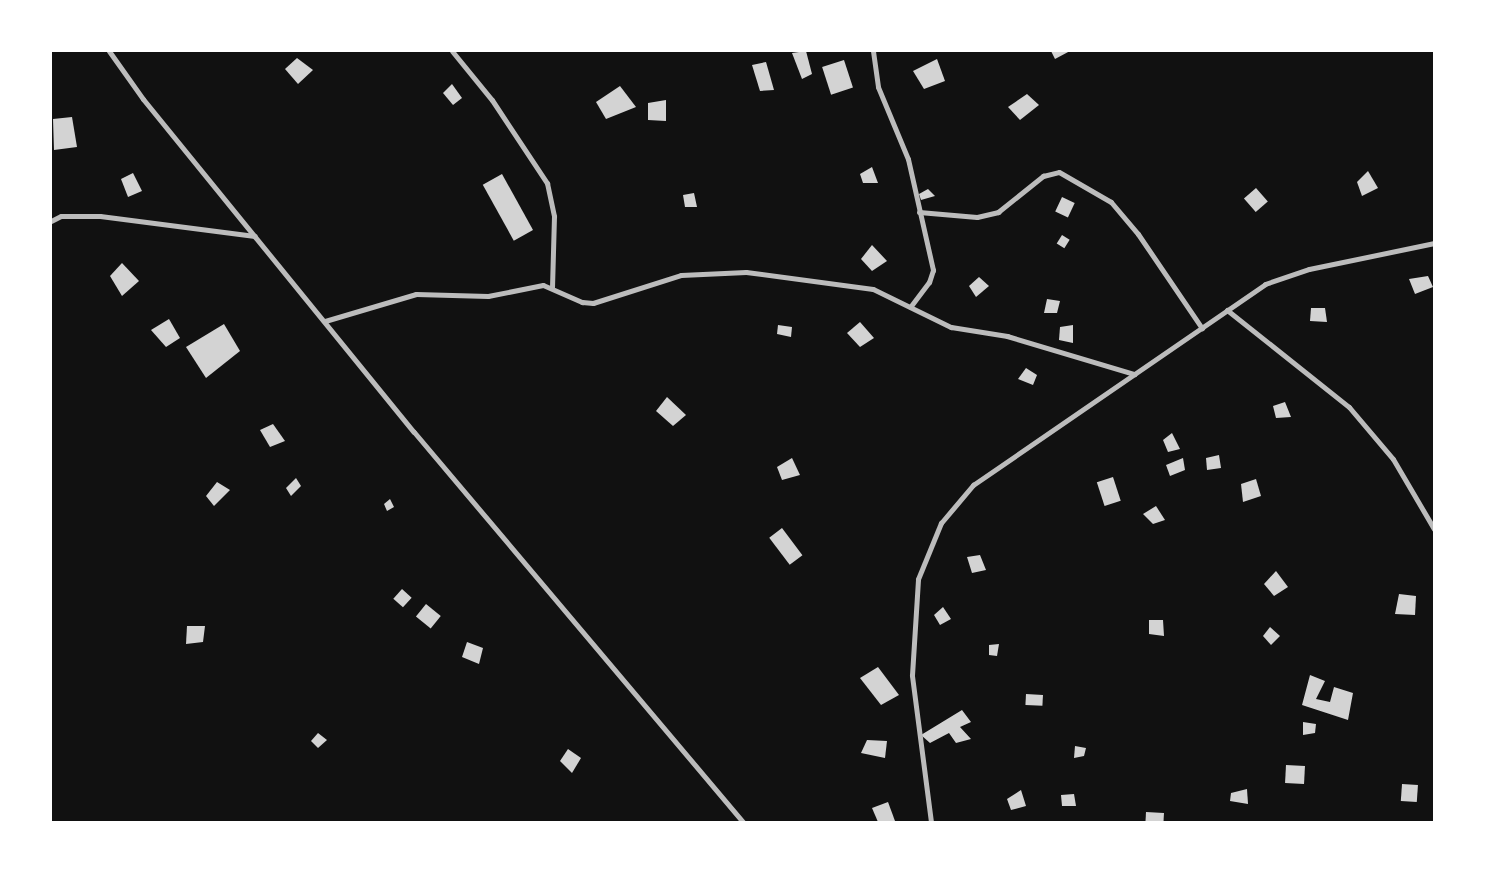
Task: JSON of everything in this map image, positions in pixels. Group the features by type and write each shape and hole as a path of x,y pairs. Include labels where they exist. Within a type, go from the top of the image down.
{"street":[{"path":"109,51 143,99 325,320 414,432 743,822"},
{"path":"452,51 492,100 547,184 554,216 552,287"},
{"path":"873,51 878,87 904,146 933,276 910,307"},
{"path":"919,212 940,216 977,217 998,212 1043,176 1059,172 1111,202 1138,234 1202,328"},
{"path":"51,221 61,216 100,216 256,236"},
{"path":"931,822 912,675 918,579 940,523 973,485 1265,284 1309,269 1434,243"},
{"path":"325,320 416,294 470,297 543,285 552,287 582,302 593,303 680,275 746,272 873,289 951,327 1007,336 1134,374"},
{"path":"1227,310 1349,407 1393,459 1434,529"}],"building":[{"path":"806,51 812,74 802,79 792,53"},
{"path":"1051,51 1070,51 1055,59"},
{"path":"297,58 313,70 298,84 285,69"},
{"path":"937,59 945,81 924,89 913,71"},
{"path":"844,60 853,88 831,95 822,67"},
{"path":"766,62 774,90 760,91 752,65"},
{"path":"452,84 462,98 453,105 443,93"},
{"path":"620,86 636,107 606,119 596,102"},
{"path":"1027,94 1039,105 1020,120 1008,107"},
{"path":"666,100 666,121 648,120 648,103"},
{"path":"72,117 77,147 54,150 53,119"},
{"path":"872,167 878,183 863,183 860,174"},
{"path":"1368,171 1378,188 1362,196 1357,182"},
{"path":"133,173 142,191 128,197 121,179"},
{"path":"502,174 533,230 514,241 483,185"},
{"path":"1256,188 1268,202 1256,212 1244,198"},
{"path":"928,189 935,196 921,200 919,194"},
{"path":"694,193 697,207 685,207 683,195"},
{"path":"1062,197 1075,203 1068,217 1055,212"},
{"path":"1062,235 1070,240 1064,248 1057,243"},
{"path":"872,245 887,261 872,271 861,259"},
{"path":"122,263 139,281 122,296 110,276"},
{"path":"1428,276 1433,287 1415,294 1409,279"},
{"path":"979,277 989,286 976,297 969,286"},
{"path":"1047,299 1060,301 1057,313 1044,313"},
{"path":"1311,308 1325,308 1327,322 1310,321"},
{"path":"169,319 180,338 166,347 151,330"},
{"path":"860,322 874,338 860,347 847,333"},
{"path":"224,324 240,351 206,378 186,347"},
{"path":"778,325 792,327 791,337 777,334"},
{"path":"1073,325 1073,343 1059,340 1060,327"},
{"path":"1026,368 1037,375 1033,385 1018,379"},
{"path":"667,397 686,415 673,426 656,411"},
{"path":"1285,402 1291,417 1276,418 1273,406"},
{"path":"273,424 285,441 270,447 260,430"},
{"path":"1172,433 1180,449 1168,452 1163,440"},
{"path":"1219,455 1221,468 1207,470 1206,458"},
{"path":"792,458 800,475 782,480 777,467"},
{"path":"1183,458 1185,470 1170,476 1166,465"},
{"path":"1113,477 1121,501 1105,506 1097,482"},
{"path":"296,478 301,486 291,496 286,488"},
{"path":"1256,479 1261,496 1243,502 1241,484"},
{"path":"217,482 230,490 214,506 206,496"},
{"path":"390,499 394,507 387,511 384,504"},
{"path":"1156,506 1165,520 1153,524 1143,514"},
{"path":"782,528 802,555 790,565 769,538"},
{"path":"980,555 986,570 972,573 967,557"},
{"path":"1276,571 1288,587 1274,596 1264,584"},
{"path":"402,589 412,598 403,607 393,599"},
{"path":"1399,594 1416,596 1415,615 1395,614"},
{"path":"426,604 441,616 431,628 416,616"},
{"path":"943,607 951,619 940,625 934,615"},
{"path":"1149,620 1163,620 1164,636 1149,634"},
{"path":"187,626 205,626 203,642 186,644"},
{"path":"1270,627 1280,636 1271,645 1263,636"},
{"path":"467,642 483,648 479,664 462,657"},
{"path":"999,644 997,656 989,655 989,645"},
{"path":"878,667 899,695 881,705 860,678"},
{"path":"1310,675 1325,681 1316,699 1330,702 1334,687 1353,693 1348,720 1302,705"},
{"path":"1026,694 1043,695 1042,706 1025,705"},
{"path":"962,710 971,722 960,727 971,739 956,743 949,733 930,743 921,735"},
{"path":"1303,722 1316,724 1315,733 1303,735"},
{"path":"318,733 327,740 318,748 311,741"},
{"path":"867,740 887,741 885,758 861,753"},
{"path":"1075,746 1086,748 1084,756 1074,758"},
{"path":"568,749 581,758 572,773 560,761"},
{"path":"1286,765 1305,766 1304,784 1285,783"},
{"path":"1402,784 1418,785 1417,802 1401,801"},
{"path":"1247,789 1248,804 1230,801 1231,793"},
{"path":"1021,790 1026,806 1011,810 1007,799"},
{"path":"1074,794 1076,806 1062,806 1061,795"},
{"path":"888,802 895,821 878,822 872,808"},
{"path":"1146,812 1164,813 1164,822 1145,822"}]}
